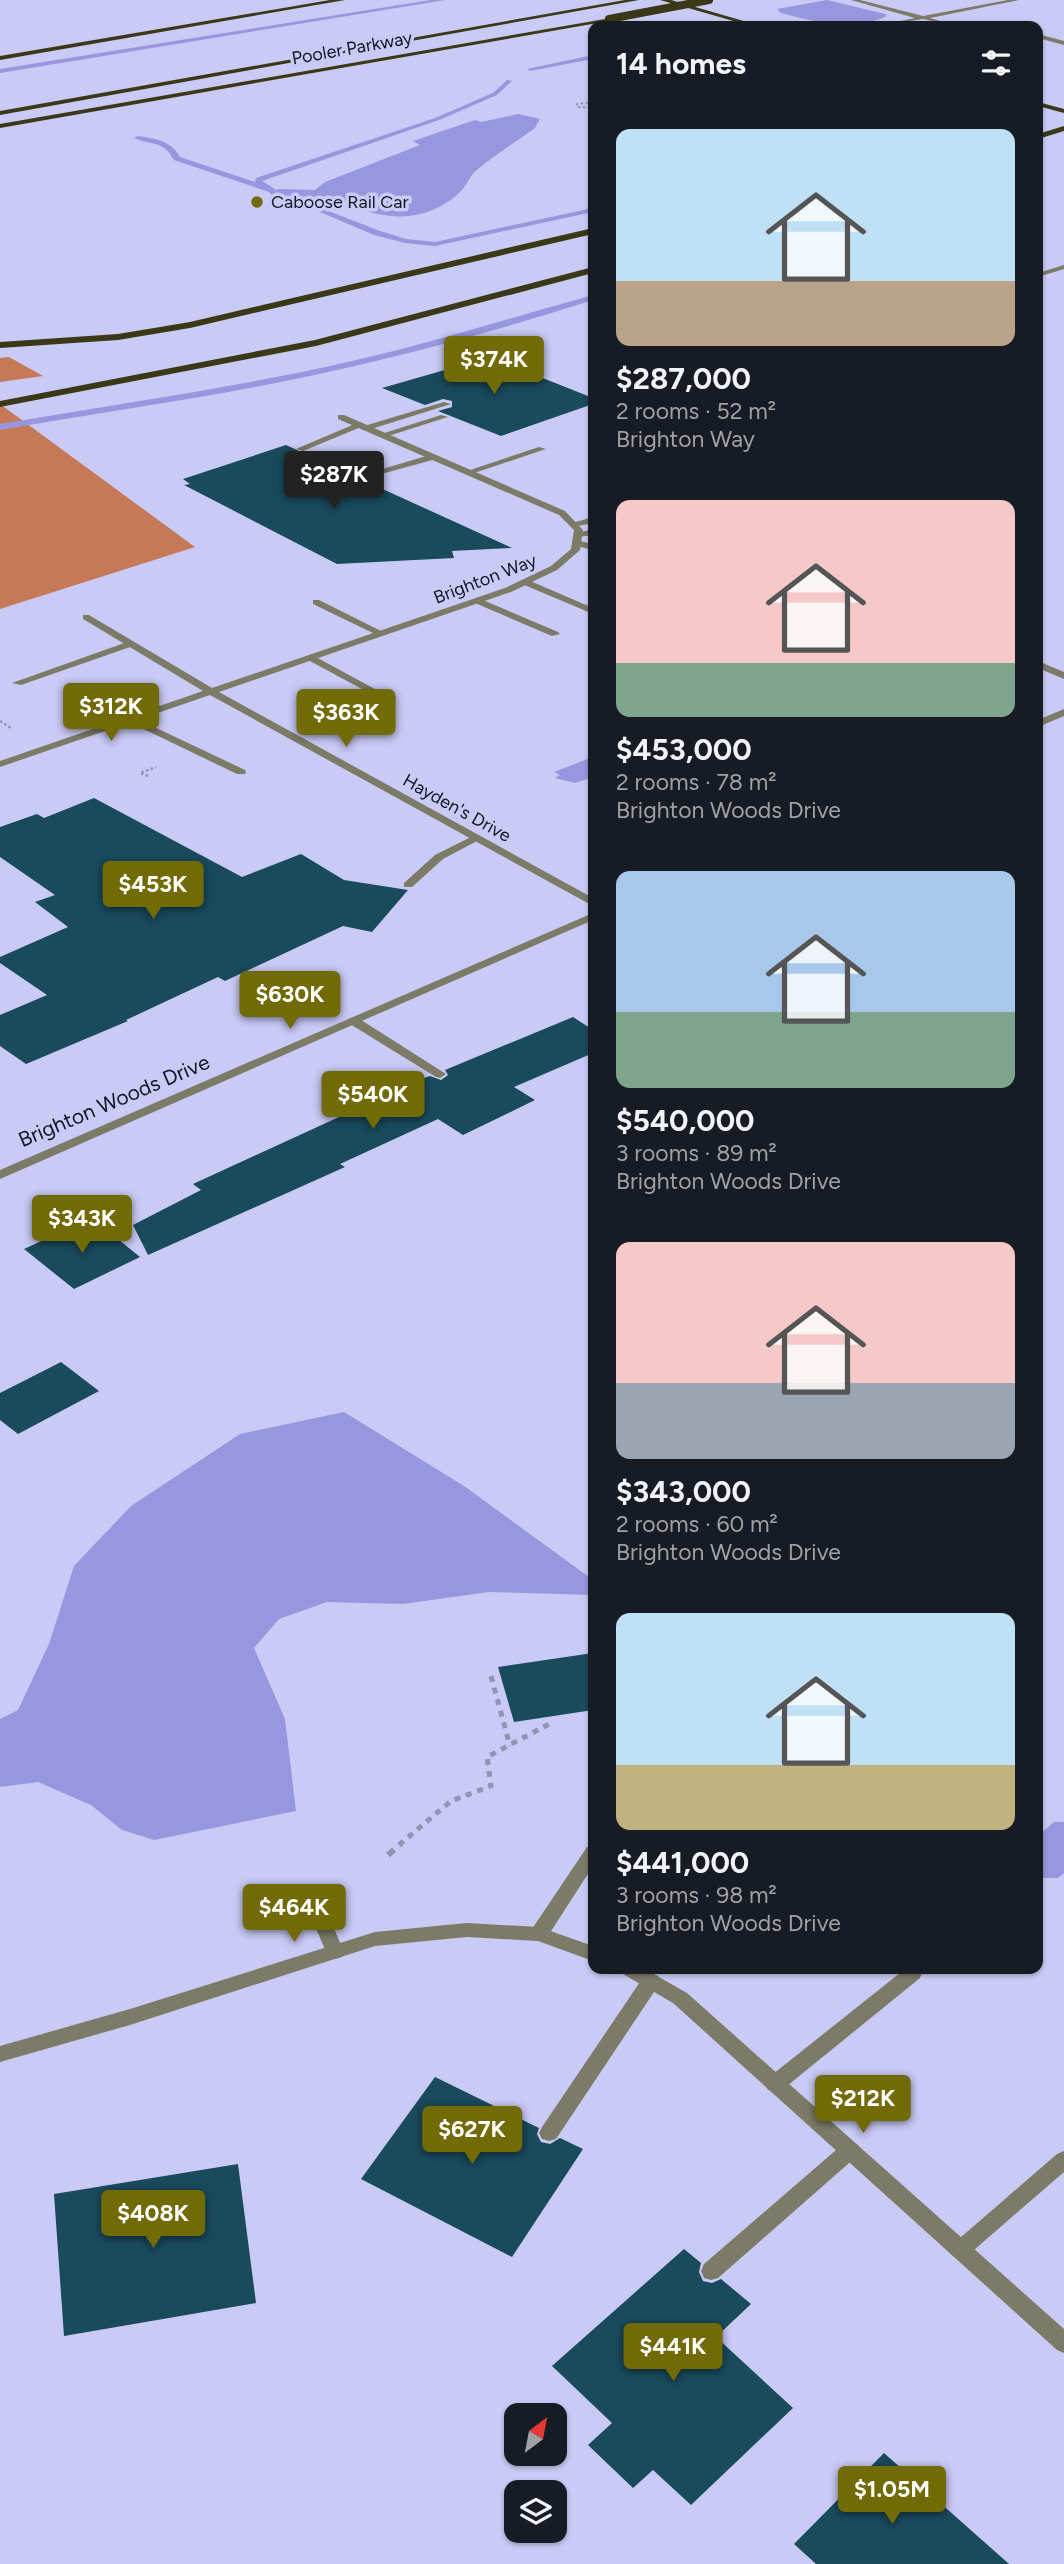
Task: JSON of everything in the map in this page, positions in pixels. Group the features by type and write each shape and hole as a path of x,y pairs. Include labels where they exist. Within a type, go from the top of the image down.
{"main road":[{"path":"0,58 342,0"},
{"name":"Pooler Parkway","path":"0,113 636,0"},
{"path":"663,0 740,21"},
{"name":"Pooler Parkway","path":"598,21 709,0"},
{"name":"Pooler Parkway","path":"0,126 588,23"},
{"path":"27,131 397,61 450,47"},
{"path":"1043,105 1064,111"},
{"path":"1043,126 1064,122"},
{"path":"1043,135 1064,128"},
{"path":"1043,143 1056,142"},
{"path":"0,345 118,337 190,325 588,232"},
{"path":"0,404 316,344 588,271"}],"street":[{"path":"854,0 932,21"},
{"path":"911,21 1016,0"},
{"path":"1043,37 1064,43"},
{"path":"1043,273 1064,267"},
{"path":"300,449 363,426 447,404"},
{"path":"382,435 444,416"},
{"path":"341,417 562,513 576,534 588,543"},
{"path":"468,472 542,449"},
{"path":"356,478 433,457"},
{"path":"576,534 588,524"},
{"path":"576,534 588,533"},
{"name":"Brighton Way","path":"0,764 478,601 554,568 575,550 576,534"},
{"path":"525,582 588,609"},
{"path":"316,601 382,634"},
{"path":"478,601 555,634"},
{"name":"Hayden's Drive","path":"86,617 211,692 588,900"},
{"path":"17,683 130,644"},
{"path":"312,658 379,694"},
{"path":"1043,666 1064,676"},
{"path":"1043,721 1064,712"},
{"path":"131,719 241,772"},
{"path":"1043,721 1064,726"},
{"path":"408,885 439,857 475,838"},
{"name":"Brighton Woods Drive","path":"0,1175 588,918"},
{"path":"354,1021 440,1074"},
{"path":"539,1934 588,1860"},
{"path":"321,1919 335,1952"},
{"path":"0,2054 130,2017 375,1939 467,1930 539,1934 588,1952"},
{"path":"639,1974 680,1998 1064,2343"},
{"path":"775,2084 912,1974"},
{"path":"549,2133 651,1981"},
{"path":"711,2271 850,2150"},
{"path":"960,2250 1064,2160"}],"path":[{"path":"588,102 577,104 577,107 588,108"},
{"path":"491,1676 510,1746"},
{"path":"388,1855 451,1801 491,1786 487,1757 550,1724"}],"shaded area":[{"path":"827,0 887,16 874,21 814,21 781,13 777,9"},
{"path":"518,114 540,119 535,128 475,171 462,190 434,210 412,216 390,216 320,197 301,199 316,207 304,206 284,202 269,192 279,189 315,190 325,182 420,145 413,141 475,120 481,122"},
{"path":"9,357 43,376 0,382 0,358"},
{"path":"0,404 195,547 0,609"},
{"path":"588,759 588,779 575,783 555,778 560,775 554,772"},
{"path":"344,1412 464,1486 588,1576 588,1595 489,1592 403,1604 327,1602 279,1619 254,1648 285,1719 296,1811 154,1840 122,1830 91,1805 38,1782 0,1787 0,1719 18,1710 49,1644 74,1566 131,1506 240,1434"},
{"path":"1054,1822 1064,1822 1064,1873 1058,1878 1043,1878 1043,1832"}],"building":[{"path":"490,357 588,396 588,406 501,436 438,411 452,407 452,401 443,399 425,405 382,388"},
{"path":"286,445 352,475 349,479 354,483 365,481 512,548 452,551 454,558 337,564 184,485 190,484 183,479"},
{"path":"94,798 242,877 301,854 344,880 408,890 372,932 343,926 225,981 218,977 126,1020 128,1021 26,1064 0,1046 0,1015 47,995 0,963 0,957 68,927 35,902 55,895 0,857 0,827 37,814 44,818"},
{"path":"573,1017 588,1027 588,1055 514,1087 535,1100 463,1135 438,1119 340,1164 345,1167 148,1255 133,1225 201,1190 193,1184 424,1078 430,1076 441,1080 448,1075 445,1070"},
{"path":"97,1222 140,1257 74,1289 24,1249 65,1230 71,1235"},
{"path":"61,1362 99,1391 18,1434 0,1420 0,1393"},
{"path":"588,1654 588,1711 514,1722 498,1667"},
{"path":"435,2077 539,2128 537,2134 541,2142 550,2144 560,2138 583,2149 512,2257 361,2179"},
{"path":"238,2164 256,2303 64,2336 54,2194"},
{"path":"684,2249 701,2263 699,2272 703,2281 712,2283 721,2279 751,2304 716,2337 793,2408 691,2505 653,2470 633,2488 588,2445 612,2423 552,2366"},
{"path":"884,2453 1009,2564 816,2564 794,2544"}],"waterway":[{"path":"0,71 442,0"},
{"path":"530,69 588,58"},
{"path":"272,191 258,183 259,180 437,119 495,94 509,81"},
{"path":"138,138 161,142 171,148 177,158 242,182 263,186"},
{"path":"316,207 377,233 405,241 435,244 588,211"},
{"path":"0,427 308,374 443,341 588,299"}],"place":[{"name":"Caboose Rail Car","path":"257,202"}]}
